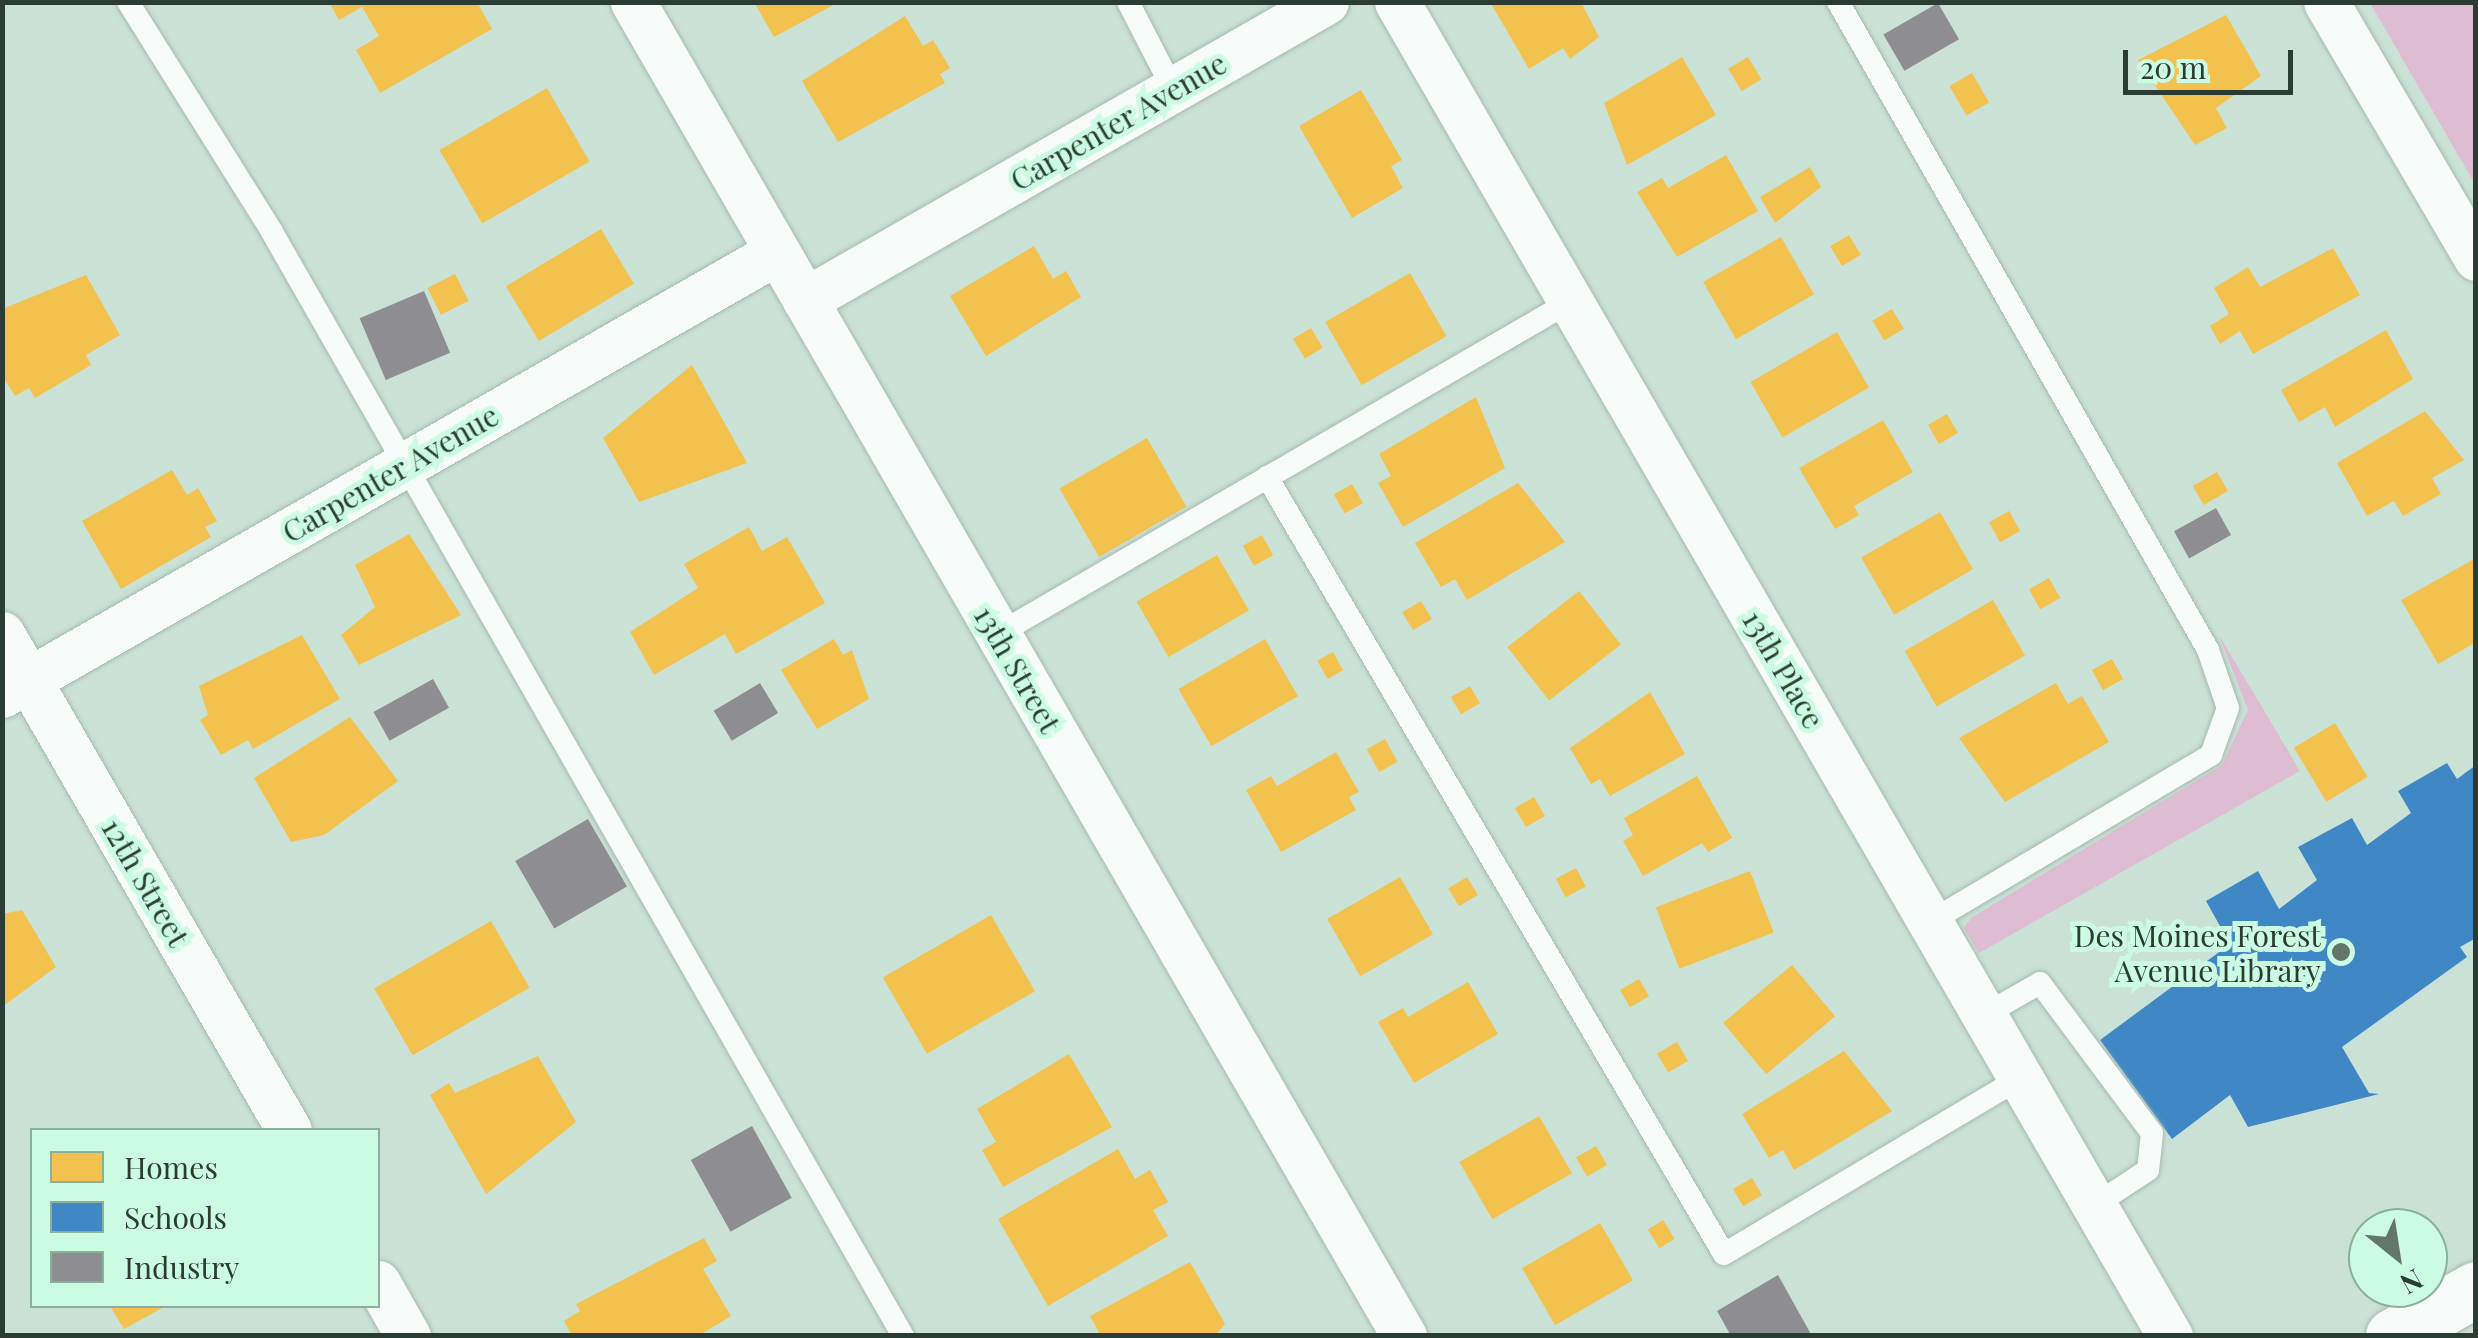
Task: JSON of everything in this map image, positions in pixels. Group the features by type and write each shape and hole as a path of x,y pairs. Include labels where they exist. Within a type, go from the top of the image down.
{"street":[{"name":"13th Street","path":"633,2 1404,1336"},
{"name":"Carpenter Avenue","path":"805,300 1326,2"},
{"name":"13th Place","path":"1397,2 2170,1336"},
{"path":"2326,2 2476,258"},
{"name":"Carpenter Avenue","path":"16,688 778,252"},
{"name":"12th Street","path":"2,634 16,688 289,1128"},
{"path":"380,1287 408,1336"},
{"path":"2394,1336 2476,1288"}],"lane":[{"path":"128,2 263,217 399,468 903,1336"},
{"path":"1128,2 1173,89"},
{"path":"1838,2 2208,650 2228,708 2210,756 1930,922"},
{"path":"998,634 1571,301"},
{"path":"1267,477 1724,1254 2020,1078"},
{"path":"1984,1015 2040,984 2152,1132 2148,1170 2095,1205"}],"shaded area":[{"path":"2370,3 2475,3 2475,184"},
{"path":"2219,635 2300,771 1979,953 1964,928 1971,918 2222,765 2248,710"}],"building: Homes":[{"path":"329,2 477,2 492,29 380,93 356,50 379,36 362,7 339,20"},
{"path":"754,2 839,2 774,37"},
{"path":"1490,2 1581,2 1599,37 1570,59 1563,48 1529,69"},
{"path":"2226,15 2261,76 2216,108 2227,128 2195,145 2138,60"},
{"path":"905,16 923,46 933,40 950,68 940,74 945,83 838,142 802,81"},
{"path":"1682,57 1716,115 1627,165 1604,103"},
{"path":"1748,57 1761,79 1742,91 1728,69"},
{"path":"1972,73 1989,102 1966,115 1949,86"},
{"path":"547,88 590,162 482,224 440,150"},
{"path":"1361,90 1402,160 1391,166 1403,188 1352,218 1299,126"},
{"path":"1726,155 1758,211 1677,257 1637,192 1662,178 1668,188"},
{"path":"1810,167 1821,187 1775,223 1760,197"},
{"path":"601,229 634,284 539,341 506,286"},
{"path":"1849,235 1861,255 1842,266 1830,246"},
{"path":"1781,237 1814,294 1736,339 1703,282"},
{"path":"1034,246 1053,279 1066,271 1081,297 986,356 950,296"},
{"path":"2333,248 2360,295 2253,354 2240,331 2220,344 2210,326 2229,314 2214,288 2248,267 2260,287"},
{"path":"1410,273 1446,336 1362,385 1325,322"},
{"path":"455,274 469,301 441,315 427,288"},
{"path":"86,275 120,335 86,355 91,365 35,398 29,388 15,396 2,375 2,309"},
{"path":"1892,309 1904,329 1884,341 1872,321"},
{"path":"1311,328 1323,348 1305,359 1293,339"},
{"path":"2386,330 2413,379 2335,427 2325,407 2299,422 2281,390"},
{"path":"1837,332 1869,387 1782,437 1750,382"},
{"path":"692,365 747,463 639,502 603,438"},
{"path":"1476,397 1505,468 1403,527 1378,483 1391,476 1379,454"},
{"path":"2425,411 2464,460 2432,478 2441,494 2403,516 2394,501 2367,516 2337,463"},
{"path":"1947,414 1958,433 1939,444 1928,425"},
{"path":"1883,420 1913,472 1854,506 1859,515 1835,529 1799,468"},
{"path":"1147,438 1186,506 1099,557 1060,488"},
{"path":"172,470 187,495 198,488 217,521 205,527 211,537 121,589 82,521"},
{"path":"2217,472 2228,491 2204,505 2193,486"},
{"path":"1518,483 1565,542 1467,600 1455,579 1441,587 1415,543"},
{"path":"1352,484 1363,503 1345,514 1334,494"},
{"path":"2009,511 2020,531 2000,542 1989,522"},
{"path":"1940,512 1973,569 1894,615 1861,558"},
{"path":"749,527 762,551 787,537 825,603 736,654 725,634 654,675 630,632 698,588 684,564"},
{"path":"409,534 461,615 359,665 341,635 375,607 355,565"},
{"path":"1262,535 1273,555 1254,566 1243,546"},
{"path":"1217,555 1249,610 1168,657 1136,602"},
{"path":"2476,558 2476,642 2438,664 2401,600"},
{"path":"2049,578 2060,598 2040,609 2029,589"},
{"path":"1579,591 1621,645 1549,701 1507,647"},
{"path":"1993,600 2025,655 1937,706 1905,651"},
{"path":"1421,601 1432,619 1413,630 1402,612"},
{"path":"302,635 340,699 253,749 248,740 221,755 200,720 208,715 199,686"},
{"path":"834,639 843,655 852,650 869,699 817,729 781,670"},
{"path":"1265,639 1298,696 1211,746 1178,689"},
{"path":"1333,652 1343,670 1327,679 1317,661"},
{"path":"2112,659 2123,679 2103,690 2092,670"},
{"path":"2056,683 2068,704 2082,696 2109,742 2005,802 1959,738"},
{"path":"1470,686 1480,703 1461,714 1451,697"},
{"path":"1650,692 1685,754 1610,796 1600,779 1591,784 1570,748"},
{"path":"350,717 398,781 324,835 291,842 254,778"},
{"path":"2335,723 2367,777 2326,802 2294,748"},
{"path":"1385,739 1398,762 1379,772 1367,749"},
{"path":"1336,752 1359,792 1349,797 1356,810 1281,852 1246,790 1271,776 1277,786"},
{"path":"1697,776 1732,838 1708,852 1702,843 1643,876 1623,841 1633,835 1624,818"},
{"path":"1534,797 1545,816 1526,827 1515,808"},
{"path":"1576,868 1586,887 1566,897 1556,879"},
{"path":"1750,871 1774,933 1679,969 1656,907"},
{"path":"1400,877 1433,934 1360,976 1327,919"},
{"path":"1467,877 1478,895 1459,906 1448,888"},
{"path":"22,910 56,967 2,1007 2,914"},
{"path":"991,915 1035,991 927,1054 883,978"},
{"path":"491,921 530,988 413,1055 374,988"},
{"path":"1792,965 1835,1016 1766,1074 1723,1023"},
{"path":"1639,979 1649,996 1630,1007 1620,990"},
{"path":"1468,982 1498,1034 1414,1083 1378,1022 1403,1008 1408,1017"},
{"path":"1677,1042 1688,1061 1668,1073 1657,1054"},
{"path":"1844,1051 1892,1111 1794,1170 1783,1150 1769,1158 1742,1114"},
{"path":"1069,1054 1112,1127 1003,1187 982,1150 996,1142 977,1109"},
{"path":"538,1056 576,1122 486,1194 430,1095 449,1083 455,1093"},
{"path":"1539,1116 1572,1173 1492,1219 1459,1162"},
{"path":"1596,1146 1607,1165 1587,1177 1576,1158"},
{"path":"1118,1149 1135,1179 1150,1170 1168,1202 1153,1210 1168,1236 1048,1306 998,1219"},
{"path":"1752,1178 1762,1195 1743,1206 1733,1189"},
{"path":"1663,1220 1675,1239 1659,1248 1648,1230"},
{"path":"1600,1223 1633,1280 1555,1325 1522,1268"},
{"path":"704,1238 717,1261 703,1269 731,1316 698,1336 572,1336 564,1321 580,1311 576,1304"},
{"path":"1190,1262 1225,1324 1215,1336 1101,1336 1090,1316"},
{"path":"111,1308 162,1308 124,1329"}],"building: Schools":[{"name":"Des Moines Forest Avenue Library","path":"2447,763 2457,779 2476,765 2476,938 2460,947 2467,957 2342,1047 2369,1093 2379,1094 2248,1127 2230,1095 2172,1139 2100,1040 2230,944 2206,901 2258,871 2279,909 2317,880 2298,847 2352,818 2367,845 2411,813 2398,791"}],"building: Industry":[{"path":"1938,3 1959,39 1904,71 1883,34"},
{"path":"424,291 450,353 386,380 360,318"},
{"path":"2216,508 2231,535 2189,558 2174,531"},
{"path":"433,679 449,708 390,741 374,712"},
{"path":"760,683 778,713 732,741 714,711"},
{"path":"588,819 627,887 554,929 515,861"},
{"path":"752,1126 792,1198 731,1232 691,1160"},
{"path":"1778,1275 1812,1336 1731,1336 1717,1311"}],"place":[{"name":"Des Moines Forest Avenue Library","path":"2341,952"}]}
